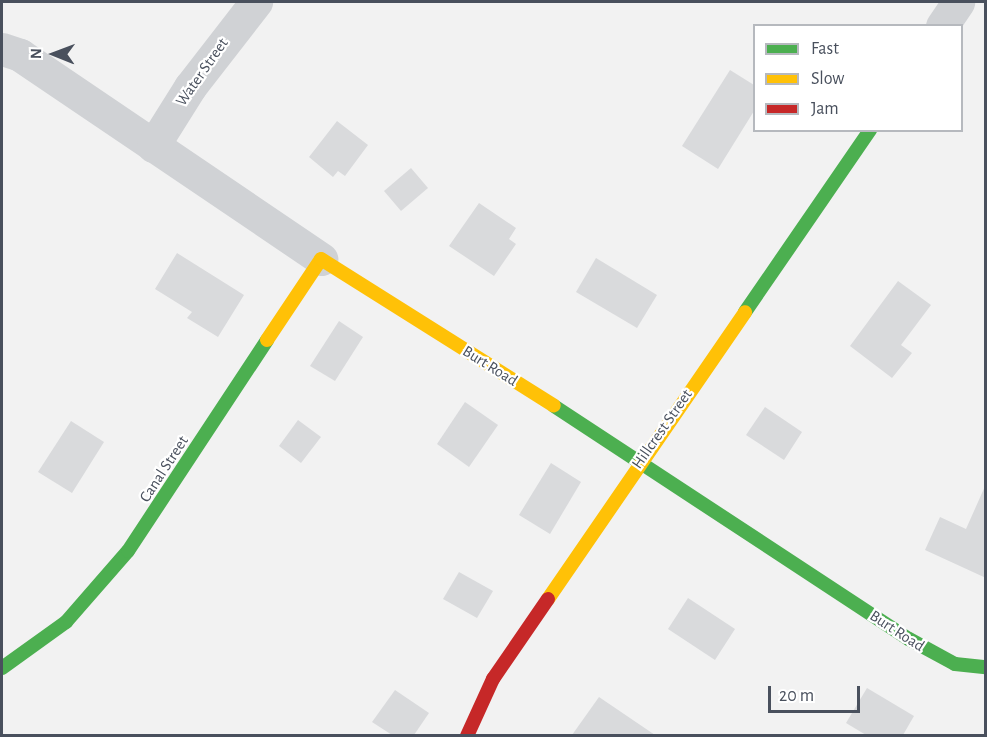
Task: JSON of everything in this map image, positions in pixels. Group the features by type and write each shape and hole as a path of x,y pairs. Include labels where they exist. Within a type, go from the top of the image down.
{"street":[{"name":"Water Street","path":"153,146 190,87 256,2"},
{"path":"943,24 958,2"},
{"name":"Burt Road","path":"2,49 20,55 321,259 640,460 909,639 955,664 986,667"},
{"name":"Hillcrest Street","path":"467,735 493,679 640,460 869,132"},
{"name":"Canal Street","path":"2,668 66,622 128,551 321,259"}],"building":[{"path":"730,70 753,84 753,113 718,169 682,146"},
{"path":"337,121 368,145 345,176 338,171 333,177 309,157"},
{"path":"411,168 428,188 401,211 384,191"},
{"path":"479,203 516,228 509,239 516,244 494,276 449,246"},
{"path":"177,253 244,295 218,337 187,318 192,312 155,289"},
{"path":"596,258 657,295 637,328 576,292"},
{"path":"898,281 931,305 901,345 912,353 892,378 850,346"},
{"path":"339,321 363,337 335,381 310,366"},
{"path":"465,402 498,425 469,467 437,444"},
{"path":"765,407 802,432 784,460 746,435"},
{"path":"298,420 321,437 301,463 279,446"},
{"path":"71,421 104,442 72,493 38,472"},
{"path":"551,463 581,482 550,534 519,515"},
{"path":"986,484 986,578 925,550 940,517 966,529"},
{"path":"459,572 493,591 477,618 443,599"},
{"path":"688,598 735,629 715,660 668,629"},
{"path":"867,688 914,716 903,735 866,735 846,723"},
{"path":"395,690 429,713 414,735 392,735 372,722"},
{"path":"599,697 655,735 572,735"}],"traffic: fast":[{"path":"745,312 869,132"},
{"path":"2,668 66,622 128,551 267,340"},
{"path":"554,406 909,639 955,664 986,667"}],"traffic: slow":[{"path":"267,340 321,259 554,406"},
{"path":"548,599 745,312"}],"traffic: jam":[{"path":"467,736 493,679 548,599"}]}
